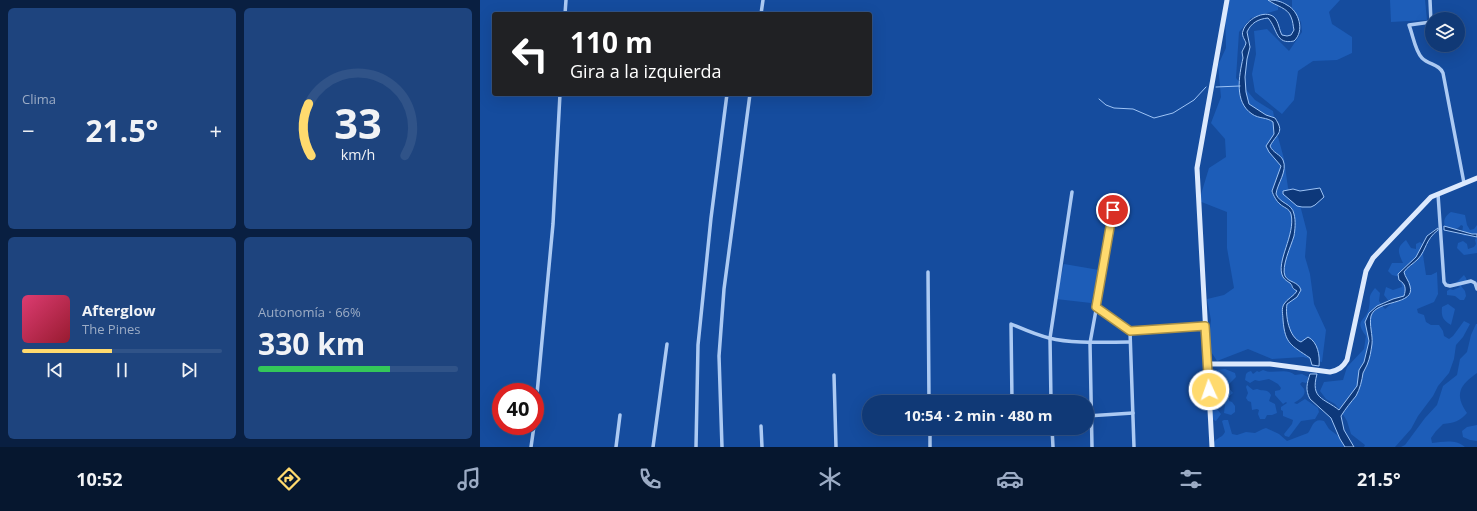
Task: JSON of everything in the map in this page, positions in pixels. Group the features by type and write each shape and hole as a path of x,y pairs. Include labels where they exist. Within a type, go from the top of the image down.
{"main road":[{"path":"1212,447 1197,168 1227,0"},
{"path":"1207,364 1270,364 1324,372 1338,370 1344,366 1347,360 1366,271 1373,258 1431,197 1477,178"}],"street":[{"path":"565,12 566,0"},
{"path":"761,12 763,0"},
{"path":"1430,0 1431,22 1409,25 1420,56 1426,62 1440,68 1443,73 1464,183"},
{"path":"538,383 553,224 560,96"},
{"path":"696,447 698,344 711,218 727,96"},
{"path":"722,447 719,356 724,289 750,96"},
{"path":"1052,395 1050,338 1072,192"},
{"path":"1438,194 1444,282 1446,285 1450,286 1471,281 1475,283 1477,289"},
{"path":"1089,395 1090,343 1115,196"},
{"path":"928,272 929,395"},
{"path":"1096,307 1130,331 1205,326"},
{"path":"1012,395 1011,324 1050,338 1090,343 1130,342"},
{"path":"1130,331 1134,447"},
{"path":"653,447 667,344"},
{"path":"834,375 836,447"},
{"path":"1094,416 1133,413"},
{"path":"616,447 620,415"},
{"path":"761,426 762,447"},
{"path":"531,447 533,435"},
{"path":"930,435 930,447"},
{"path":"1052,435 1053,447"},
{"path":"1091,435 1092,447"}],"shaded area":[{"path":"1226,0 1278,0 1278,10 1251,18 1239,32 1236,78 1255,100 1273,111 1284,159 1288,188 1300,205 1307,232 1305,257 1310,274 1314,304 1326,330 1322,362 1303,357 1272,359 1248,349 1217,361 1208,347 1211,320 1207,299 1224,295 1234,288 1227,248 1227,212 1199,201 1209,168 1226,157 1225,139 1211,123 1221,97 1218,65 1226,48"},
{"path":"1268,0 1285,4 1295,12 1300,27 1299,32 1294,41 1288,42 1283,41 1280,38 1268,18 1258,20 1251,26 1247,32 1250,47 1245,77 1246,92 1249,104 1266,115 1275,118 1280,130 1270,146 1282,158 1284,164 1283,173 1276,194 1280,200 1293,210 1295,217 1294,236 1285,262 1284,272 1285,276 1298,285 1301,290 1297,297 1287,304 1287,320 1293,336 1297,340 1301,342 1308,337 1314,342 1319,354 1319,366 1312,365 1310,358 1294,347 1287,339 1285,334 1282,312 1283,306 1285,302 1297,291 1283,277 1281,271 1283,256 1289,239 1292,222 1290,212 1278,202 1272,191 1281,166 1266,146 1274,134 1273,122 1252,114 1242,103 1240,96 1239,80 1243,58 1242,52 1246,43 1243,33 1248,23 1256,17 1265,14 1276,19 1282,35 1291,35 1294,30 1292,20 1287,11"},
{"path":"1292,0 1340,0 1329,12 1332,24 1352,37 1352,53 1337,60 1313,61 1298,71 1294,100 1282,114 1255,92 1252,74 1256,54 1254,31 1267,29 1289,51 1302,32 1301,22 1292,8"},
{"path":"1390,0 1425,0 1426,12 1425,20 1391,22"},
{"path":"1320,188 1324,197 1311,207 1297,206 1283,194 1283,191 1293,189 1300,191"},
{"path":"1451,212 1465,215 1467,225 1470,230 1474,229 1477,225 1477,234 1464,236 1462,234 1463,226 1461,225 1454,230 1446,228 1444,223 1445,219"},
{"path":"1444,226 1477,234 1477,237 1444,230"},
{"path":"1438,228 1438,230 1428,241 1418,259 1404,272 1410,286 1410,292 1407,297 1380,307 1374,311 1371,316 1370,323 1372,344 1369,360 1363,373 1361,384 1356,396 1341,416 1344,430 1354,447 1345,447 1331,418 1310,399 1307,393 1310,374 1317,374 1315,388 1320,397 1339,410 1357,386 1359,370 1364,362 1369,341 1365,322 1369,313 1377,306 1404,296 1405,287 1399,280 1398,274 1416,257 1427,236"},
{"path":"1477,237 1477,253 1464,255 1457,248 1458,243 1463,241 1467,244 1468,249 1474,247"},
{"path":"1406,240 1411,248 1416,249 1416,244 1420,242 1425,246 1423,255 1426,275 1431,275 1437,272 1438,294 1434,302 1417,309 1418,313 1424,315 1426,322 1431,325 1439,325 1444,336 1449,339 1464,321 1470,324 1463,337 1456,345 1454,359 1449,373 1438,386 1411,429 1395,447 1364,447 1365,445 1351,434 1347,421 1341,411 1335,404 1326,399 1320,391 1324,382 1343,380 1347,367 1364,349 1366,336 1360,323 1367,313 1370,296 1375,288 1380,293 1379,301 1385,309 1391,304 1384,295 1386,287 1393,290 1402,287 1400,277 1392,275 1388,271 1392,263 1403,263 1399,248"},
{"path":"1064,264 1099,270 1091,303 1056,299"},
{"path":"1464,275 1467,282 1461,286 1465,291 1466,296 1464,300 1460,300 1455,296 1447,295 1447,291 1450,289 1453,290 1460,287 1456,283"},
{"path":"1448,304 1455,309 1451,325 1444,320 1442,316 1442,307"},
{"path":"1476,324 1477,373 1466,382 1460,395 1467,413 1456,421 1443,424 1431,438 1432,443 1453,442 1461,444 1465,447 1401,447 1405,445 1425,418 1437,405 1443,386 1457,375 1460,359 1467,352 1471,335"},
{"path":"1225,369 1235,373 1236,377 1227,386 1233,393 1229,396 1229,401 1235,406 1235,412 1231,415 1224,413 1225,404 1222,400 1223,392 1221,388 1218,385 1210,386 1206,384 1205,379 1216,370"},
{"path":"1263,370 1271,372 1284,371 1295,375 1302,374 1308,377 1308,381 1306,383 1302,382 1300,384 1305,391 1303,396 1294,403 1297,404 1305,399 1318,408 1319,412 1315,419 1301,421 1289,437 1285,436 1284,434 1292,424 1293,420 1283,416 1281,407 1287,403 1286,402 1283,404 1275,395 1275,391 1280,390 1281,388 1278,384 1269,379 1259,381 1255,380 1250,383 1245,380 1248,372 1251,371 1253,374 1257,371 1259,372"},
{"path":"1247,385 1253,390 1257,389 1269,393 1271,395 1269,401 1275,404 1277,413 1267,415 1265,419 1260,419 1258,414 1259,410 1252,410 1251,402 1246,398 1248,393 1246,387"},
{"path":"1214,408 1221,414 1216,421 1211,419 1209,414"},
{"path":"1228,420 1232,434 1237,435 1246,432 1255,433 1266,428 1279,434 1287,441 1308,433 1312,425 1320,420 1324,421 1329,429 1341,438 1348,447 1212,447 1215,441 1225,432 1222,421"},
{"path":"1477,425 1477,441 1463,437 1462,431 1467,427"}],"waterway":[{"path":"1216,87 1240,86"},
{"path":"1099,99 1106,105 1114,108 1133,109 1154,118 1173,113 1194,100 1206,87"}],"route":[{"path":"1113,210 1096,307 1130,331 1205,326 1209,390"}]}
